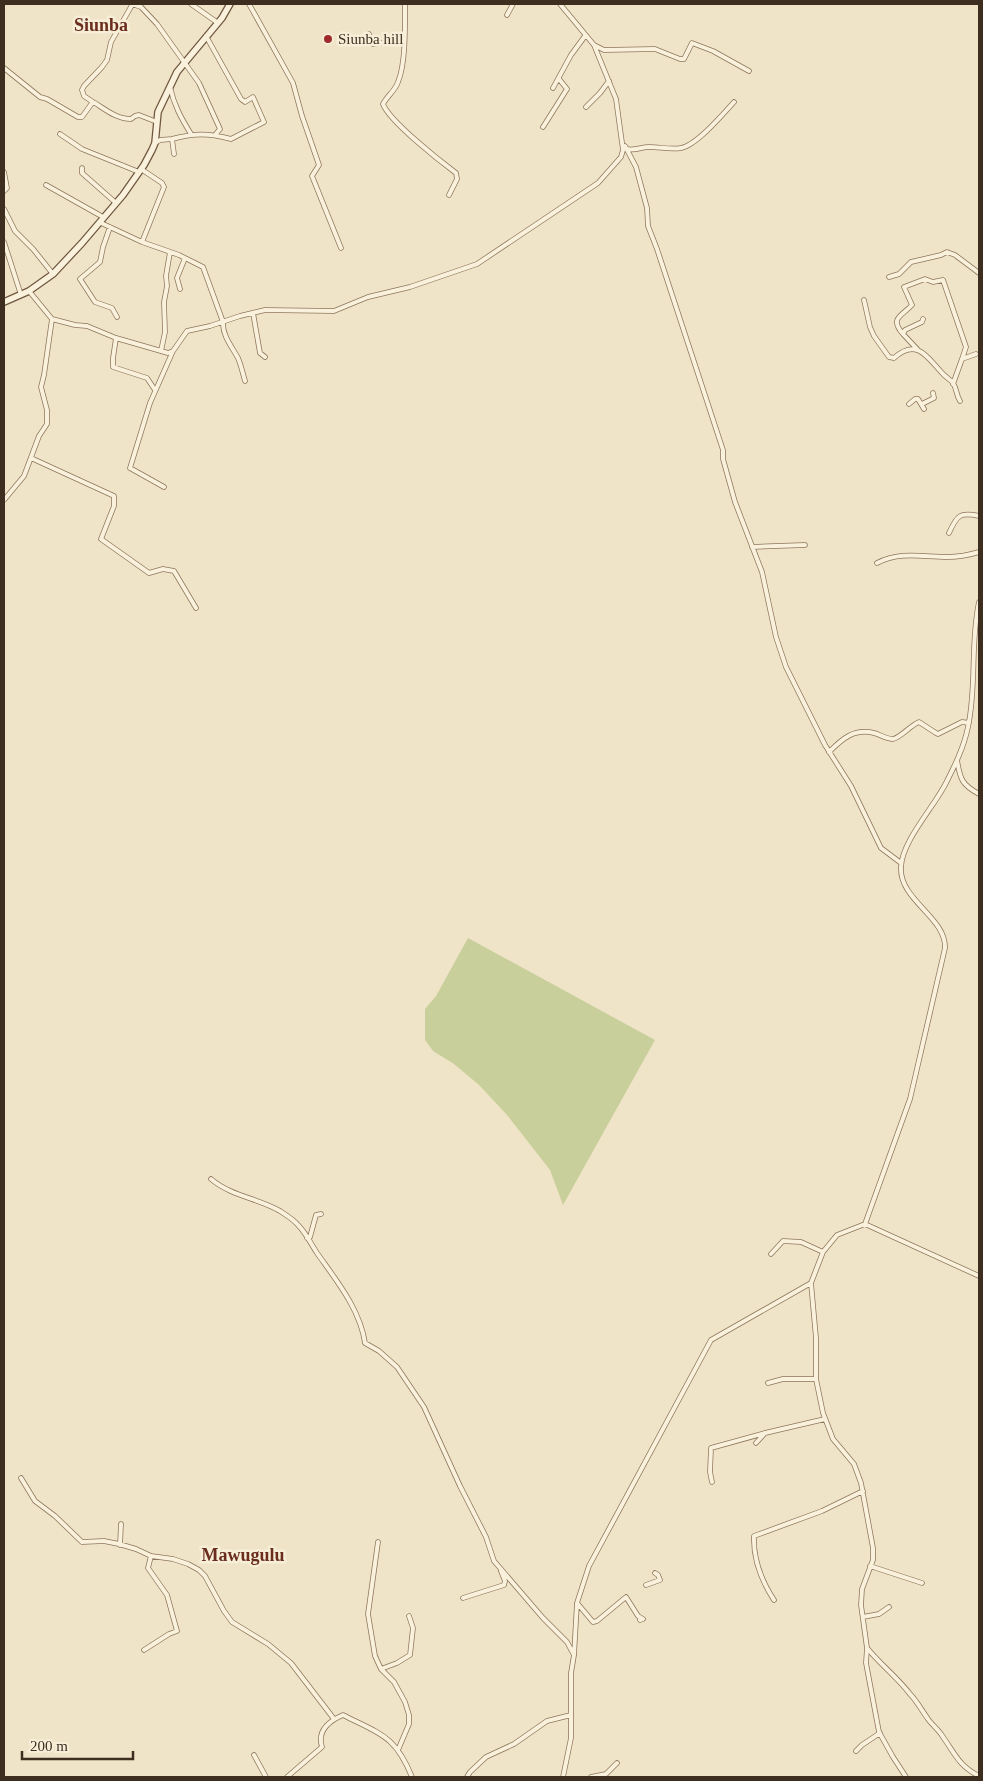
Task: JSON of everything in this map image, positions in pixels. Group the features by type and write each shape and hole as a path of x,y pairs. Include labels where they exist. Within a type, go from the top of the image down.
{"street":[{"path":"157,122 139,116 125,119 111,114 84,96 82,90 107,60 111,42 132,4 141,7 156,24 199,83 220,129 215,135"},
{"path":"191,4 218,23"},
{"path":"4,302 28,291 53,274 116,203 140,171 155,143 158,112 179,70 218,23 230,4"},
{"path":"250,4 293,83 319,165 312,176 341,248"},
{"path":"405,4 404,40 398,83 383,104 385,111 397,123 456,173 457,179 448,195"},
{"path":"506,15 513,4"},
{"path":"560,4 585,36 594,45 604,50 655,48 684,59 692,43 713,51 749,71"},
{"path":"369,34 373,44 404,40"},
{"path":"155,143 160,140 191,134 215,135 231,139 264,122 253,97 245,102 241,99 206,36"},
{"path":"553,88 585,36"},
{"path":"594,45 616,99 624,144 636,167 647,208 648,226 723,450 735,502 762,572 776,636 786,667 829,752 851,786 881,848 901,863"},
{"path":"4,68 40,97 78,117 85,115 92,103 94,103"},
{"path":"543,127 567,89 559,78"},
{"path":"586,107 600,93 609,80"},
{"path":"170,87 177,111 191,134"},
{"path":"626,149 635,151 649,147 656,149 682,148 703,134 734,102"},
{"path":"60,134 82,149 140,171 162,183 164,187 142,242"},
{"path":"172,139 174,154"},
{"path":"164,487 130,468 155,390 173,350 189,330 210,326 253,313 275,310 334,311 368,297 410,287 476,264 598,183 621,157 624,144"},
{"path":"82,168 82,173 116,203"},
{"path":"4,172 7,188 4,191"},
{"path":"46,185 110,227 142,242 185,258 204,268 229,344 238,359 245,381"},
{"path":"4,209 18,235 33,249 53,274"},
{"path":"110,227 100,262 80,279 96,302 112,308 117,317"},
{"path":"4,242 21,295"},
{"path":"161,351 164,332 166,276 170,252"},
{"path":"889,277 899,274 911,262 947,252 959,258 979,273"},
{"path":"180,289 178,278 185,258"},
{"path":"954,384 966,347 943,280 934,282 925,279 904,287 912,305 898,318 896,325 918,350 933,361 954,384 960,401"},
{"path":"28,291 52,319 87,326 116,338 168,353 173,350"},
{"path":"864,300 870,327 889,357 894,358 907,350 918,350"},
{"path":"253,313 260,353 265,358"},
{"path":"4,500 24,476 39,436 47,424 47,410 41,387 52,319"},
{"path":"903,334 905,330 922,322 923,319"},
{"path":"116,338 113,358 114,367 147,378 155,390"},
{"path":"962,359 976,354"},
{"path":"909,404 918,399 923,406 934,398 933,393"},
{"path":"31,458 114,496 114,506 101,539 149,573 163,569 174,571 196,608"},
{"path":"949,533 959,516 966,514 979,516"},
{"path":"752,547 805,545"},
{"path":"877,563 888,557 949,557 979,552"},
{"path":"865,1224 910,1099 946,940 943,932 920,908 901,875 901,863 909,844 940,794 965,740 969,723 975,624 979,602"},
{"path":"973,674 979,674"},
{"path":"829,752 840,741 859,731 873,732 892,739 896,738 913,724 919,722 938,734 962,722 969,723"},
{"path":"957,760 961,779 969,788 979,794"},
{"path":"211,1179 238,1195 278,1210 299,1226 352,1306 364,1334 365,1343 397,1367 424,1407 460,1486 486,1537 494,1561 503,1575 504,1585 464,1598"},
{"path":"307,1238 310,1237 316,1215 321,1214"},
{"path":"906,1777 880,1733 866,1663 868,1648 861,1605 862,1589 870,1566 873,1548 863,1491 854,1464 834,1439 825,1419 816,1378 816,1338 811,1283 822,1252 838,1235 865,1224 979,1276"},
{"path":"771,1254 783,1241 801,1242 822,1252"},
{"path":"563,1777 571,1738 571,1673 577,1603 589,1566 711,1340 811,1283"},
{"path":"768,1383 783,1379 816,1378"},
{"path":"712,1482 710,1472 711,1448 825,1419"},
{"path":"756,1443 764,1433"},
{"path":"21,1478 34,1501 55,1516 82,1542 104,1541 151,1556 173,1559 188,1564 205,1576 232,1622 268,1644 291,1663 334,1719"},
{"path":"774,1600 763,1583 757,1566 754,1536 822,1511 863,1491"},
{"path":"120,1545 121,1524"},
{"path":"378,1542 368,1614 372,1644 381,1669 394,1682 409,1715 409,1724 398,1750"},
{"path":"144,1650 177,1631 167,1595 148,1568 151,1556"},
{"path":"494,1561 543,1618 567,1642 574,1655"},
{"path":"870,1566 922,1583"},
{"path":"646,1586 660,1580 655,1573"},
{"path":"577,1603 593,1622 597,1621 626,1597 638,1616 643,1619 640,1620"},
{"path":"863,1617 879,1614 889,1607"},
{"path":"381,1669 398,1663 410,1655 413,1628 409,1616"},
{"path":"868,1648 879,1663 911,1694 958,1760 966,1768 979,1776"},
{"path":"287,1777 322,1747 320,1738 322,1732 334,1719 343,1715 377,1731 391,1741 398,1750 412,1777"},
{"path":"468,1777 470,1772 486,1757 514,1744 547,1721 571,1715"},
{"path":"856,1752 862,1745 880,1733"},
{"path":"254,1755 266,1777"},
{"path":"591,1777 608,1776 617,1763"}],"green space":[{"path":"468,938 655,1040 563,1205 550,1170 507,1115 479,1085 454,1064 433,1051 425,1040 425,1009 436,996"}],"place":[{"name":"Siunba hill","path":"328,39"}],"district":[{"name":"Siunba","path":"101,25"},
{"name":"Mawugulu","path":"243,1555"}]}
